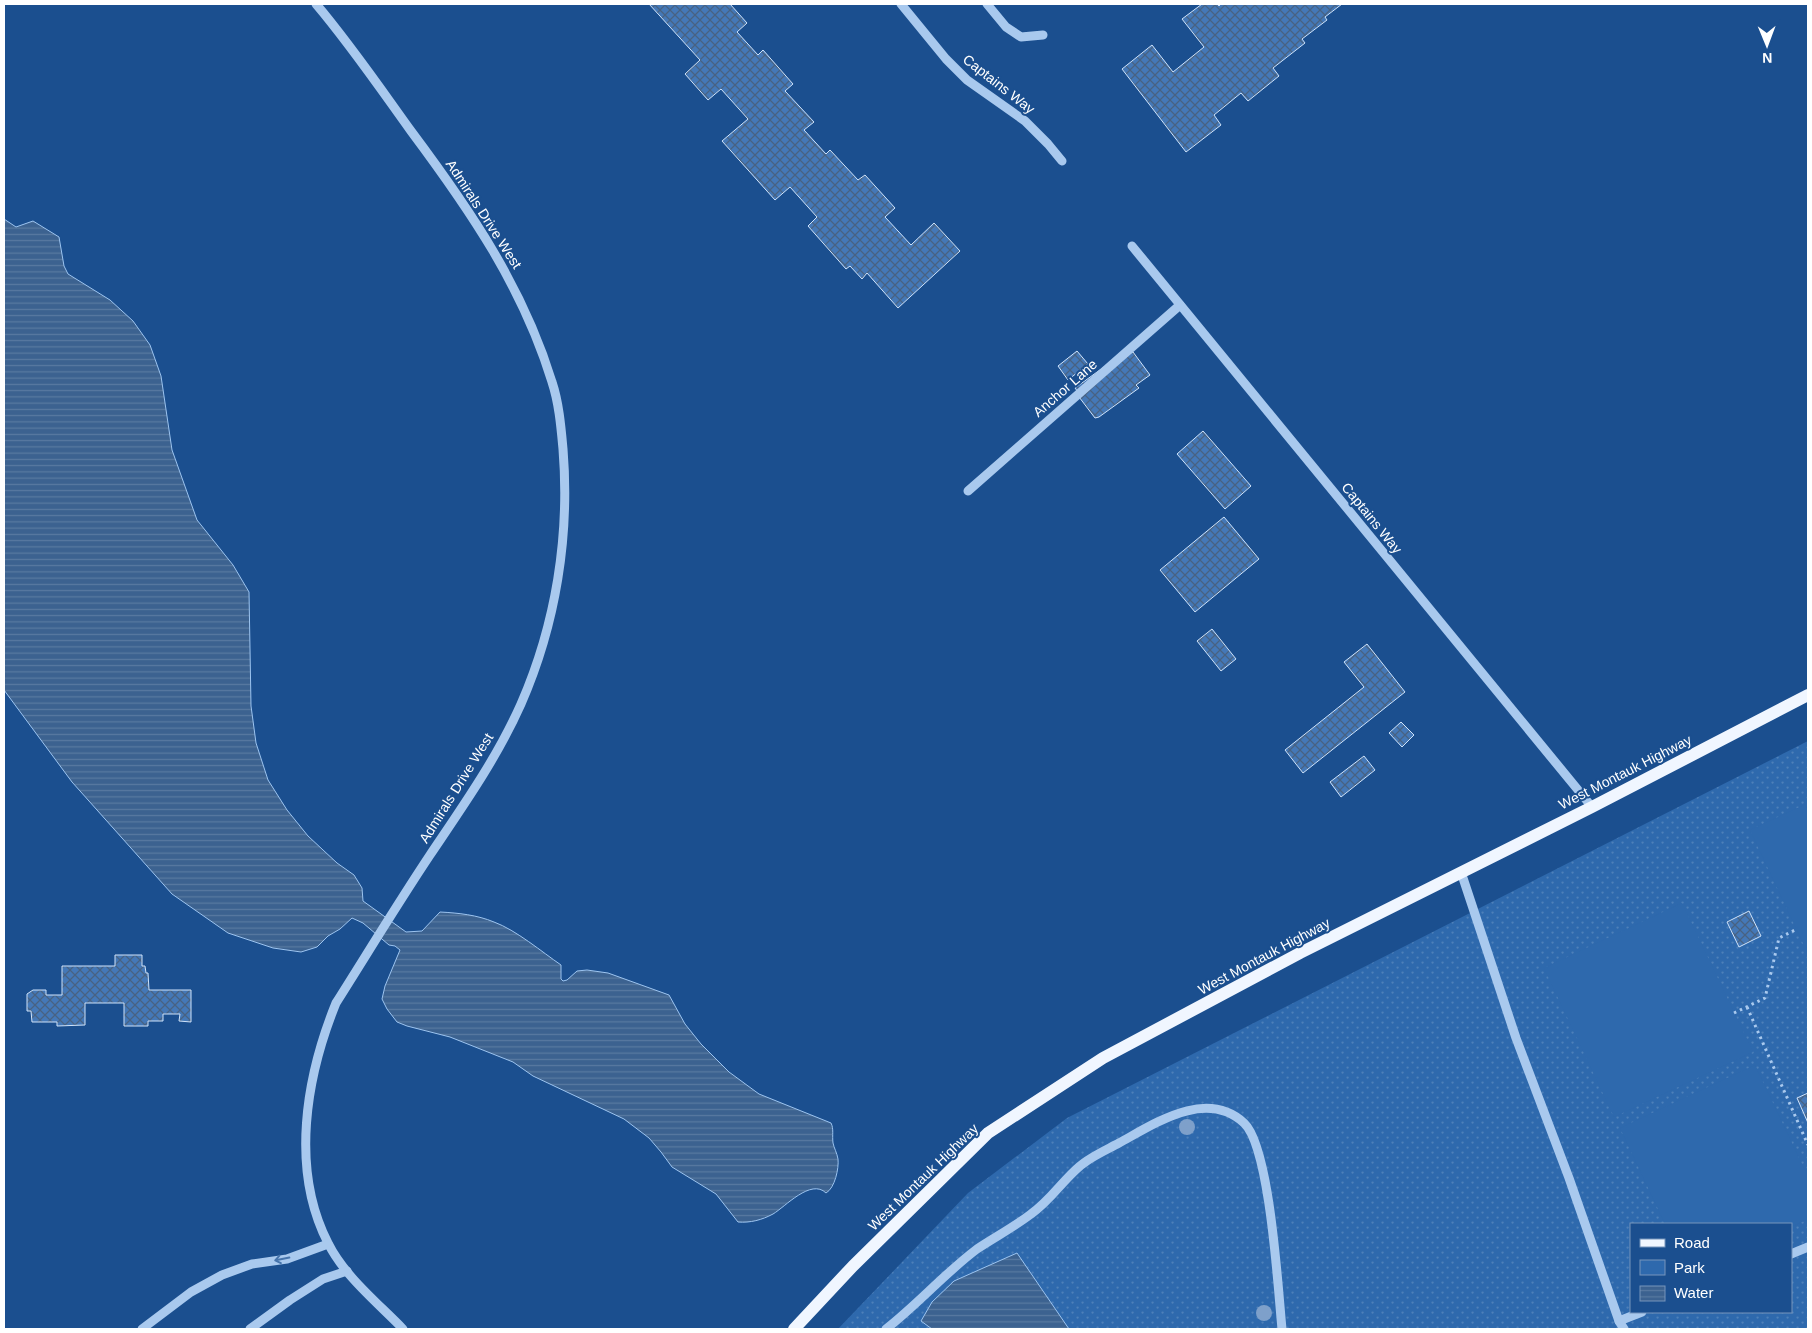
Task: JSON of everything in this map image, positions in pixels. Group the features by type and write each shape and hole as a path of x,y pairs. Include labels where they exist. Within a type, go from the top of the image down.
{"main road":[{"name":"West Montauk Highway","path":"794,1329 853,1266 988,1133 1104,1058 1300,953 1592,807 1808,694"}],"street":[{"name":"Admirals Drive West","path":"316,4 435,163 497,256 518,295 538,342 553,385 560,426 565,494 562,559 552,608 540,656 521,704 489,766 336,1003 326,1028 314,1069 307,1104 306,1127 312,1201 328,1244 347,1271 403,1329"},
{"name":"Captains Way","path":"901,4 946,60 967,80 1025,121 1062,161"},
{"path":"987,4 1006,27 1021,37 1042,35"},
{"name":"Captains Way","path":"1132,246 1592,807"},
{"name":"Anchor Lane","path":"968,491 1180,305"},
{"path":"1462,872 1516,1038 1569,1178 1621,1325 1640,1313"},
{"path":"886,1329 977,1250 1032,1214 1053,1197 1080,1166 1151,1125 1186,1110 1207,1107 1232,1115 1244,1123 1253,1135 1264,1179 1273,1233 1282,1329"},
{"path":"142,1329 191,1292 222,1275 252,1264 288,1259 328,1244"},
{"path":"1792,1254 1808,1247"},
{"path":"250,1329 323,1279 347,1271"}],"path":[{"path":"1734,1013 1765,998 1779,938 1797,929"},
{"path":"1747,1007 1808,1146"}],"green space":[{"path":"1808,741 1808,1329 838,1329 968,1193 1067,1118"},
{"path":"1808,803 1808,954 1750,830"},
{"path":"1682,903 1753,1052 1614,1117 1544,968"},
{"path":"1755,1065 1808,1177 1808,1219 1792,1227 1792,1223 1665,1223 1620,1128"}],"water":[{"path":"4,219 16,227 33,221 59,237 64,266 68,274 110,300 133,321 150,345 161,376 172,450 197,520 233,565 249,592 251,706 256,743 268,780 287,810 308,836 337,863 354,875 362,888 363,901 406,932 422,931 440,912 468,915 488,920 520,936 561,965 561,979 563,981 567,980 577,971 587,970 608,973 669,995 685,1024 701,1044 729,1072 759,1094 831,1123 838,1163 832,1187 826,1193 820,1189 806,1191 769,1216 738,1222 716,1194 672,1167 649,1138 624,1119 533,1076 513,1062 450,1037 397,1022 382,999 385,986 400,950 395,946 389,945 363,923 352,918 317,947 301,952 273,948 228,933 172,894 72,782 4,690"},
{"path":"1017,1253 1069,1329 932,1329 921,1321 932,1302 954,1281"}],"building":[{"path":"649,4 730,4 747,23 737,32 758,55 763,50 793,84 785,91 814,122 804,130 826,154 830,150 858,180 865,175 895,208 885,217 911,245 934,223 960,251 898,308 867,273 862,279 850,266 846,269 808,226 817,217 790,187 775,200 722,141 748,119 721,89 708,100 685,74 700,60"},
{"path":"1202,4 1217,4 1219,6 1221,4 1342,4 1325,17 1327,20 1302,39 1305,43 1273,68 1279,76 1248,101 1241,93 1214,115 1221,125 1186,152 1122,69 1152,45 1173,72 1204,47 1182,19"},
{"path":"1077,351 1088,364 1068,380 1058,366"},
{"path":"1133,352 1150,375 1136,385 1139,388 1095,418 1076,393 1078,392 1075,388 1115,359"},
{"path":"1203,431 1251,486 1225,509 1177,454"},
{"path":"1224,517 1259,559 1195,612 1160,570"},
{"path":"1212,629 1236,659 1221,671 1197,641"},
{"path":"1367,644 1405,692 1303,773 1285,750 1364,687 1344,662"},
{"path":"1401,722 1414,735 1402,747 1389,733"},
{"path":"1364,756 1375,770 1341,797 1330,782"},
{"path":"1749,911 1761,936 1739,947 1727,922"},
{"path":"115,955 142,955 142,966 145,966 146,973 148,973 149,990 191,990 191,1022 179,1021 180,1014 163,1014 163,1021 148,1021 148,1026 124,1026 124,1003 85,1003 85,1025 57,1026 57,1022 32,1022 31,1011 27,1011 27,994 33,990 46,990 46,995 62,995 62,966 115,966"},
{"path":"1808,1093 1808,1123 1797,1098"}]}
